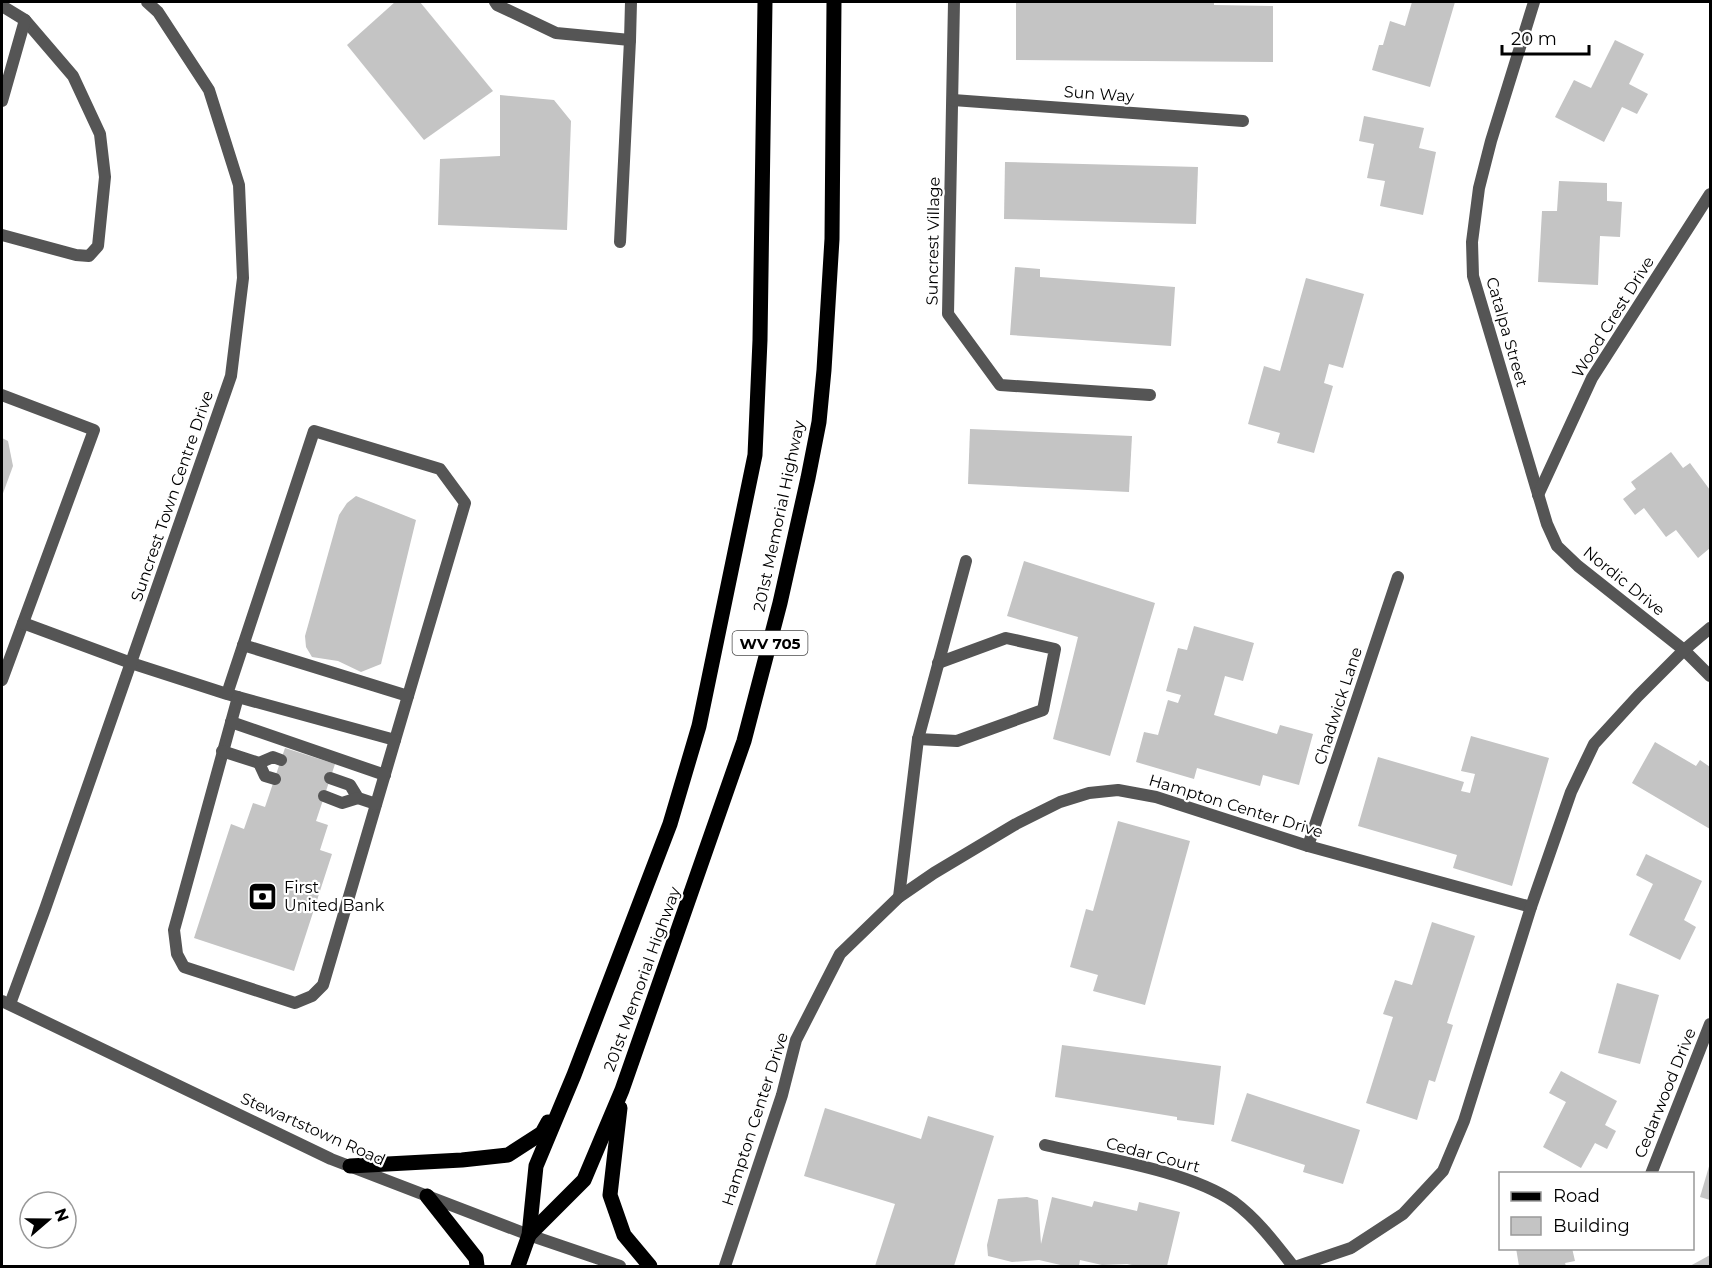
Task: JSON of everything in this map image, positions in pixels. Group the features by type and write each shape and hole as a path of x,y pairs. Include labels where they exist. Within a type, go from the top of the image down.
{"main road":[{"name":"201st Memorial Highway","path":"518,1266 529,1235 536,1166 574,1075 670,824 699,726 755,455 760,340 765,2"},
{"name":"201st Memorial Highway","path":"529,1235 584,1180 622,1090 744,741 780,603 819,422 824,370 831,251 834,2"},
{"path":"350,1166 508,1155 542,1134 574,1075"},
{"path":"622,1090 610,1195 624,1235 650,1266"},
{"path":"427,1196 476,1258 477,1266"}],"street":[{"name":"Suncrest Town Centre Drive","path":"6,1003 131,663 231,376 243,278 239,185 209,90 158,12 147,2"},
{"path":"495,2 556,33 630,40"},
{"path":"620,242 631,2"},
{"name":"Suncrest Village","path":"954,2 948,314 1000,385 1150,395"},
{"name":"Catalpa Street","path":"1534,2 1491,141 1479,188 1472,242 1473,276 1538,495"},
{"path":"2,6 25,20 73,76 100,134 105,177 98,246 89,256 76,255 2,235"},
{"path":"2,101 25,20"},
{"name":"Sun Way","path":"953,100 1243,121"},
{"name":"Wood Crest Drive","path":"1538,495 1592,378 1710,194"},
{"path":"2,394 94,430 2,680"},
{"path":"314,430 440,469 465,503 323,985 312,996 295,1003 184,967 177,954 174,930 231,722 232,696 243,645 314,430"},
{"name":"Nordic Drive","path":"1538,495 1557,546 1578,566 1684,650 1710,676"},
{"path":"899,897 918,739 966,561"},
{"name":"Chadwick Lane","path":"1308,846 1398,577"},
{"path":"23,623 131,663 232,696 395,740"},
{"path":"1298,1266 1351,1248 1403,1214 1443,1171 1464,1121 1531,908 1571,792 1594,744 1684,650 1710,628"},
{"path":"918,739 957,741 1043,710 1055,649 1006,638 938,663"},
{"path":"243,645 408,696"},
{"path":"231,722 385,775"},
{"path":"222,752 260,763 273,757 281,760"},
{"path":"260,763 265,776 275,779"},
{"path":"330,778 350,785 358,798"},
{"name":"Hampton Center Drive","path":"725,1266 782,1095 796,1040 840,954 899,897 934,873 1016,824 1060,802 1089,793 1118,790 1156,797 1308,846 1531,908"},
{"path":"324,796 342,803 358,798 376,804"},
{"name":"Stewartstown Road","path":"6,1003 321,1154 529,1235 620,1266"},
{"name":"Cedarwood Drive","path":"1651,1172 1710,1024"},
{"name":"Cedar Court","path":"1045,1145 1162,1172 1204,1186 1233,1202 1262,1226 1293,1266"}],"building":[{"path":"395,2 420,2 493,91 424,140 347,45"},
{"path":"1016,2 1214,2 1214,5 1273,6 1273,62 1016,60"},
{"path":"1412,2 1455,2 1430,87 1372,70 1379,45 1383,45 1390,21 1405,26"},
{"path":"1615,40 1644,54 1629,84 1648,94 1637,114 1622,107 1604,142 1555,117 1574,80 1591,88"},
{"path":"500,95 554,100 571,121 567,230 438,225 440,159 500,156"},
{"path":"1364,116 1424,128 1419,148 1436,152 1423,215 1380,206 1385,181 1367,178 1374,144 1359,141"},
{"path":"1005,162 1198,167 1196,224 1004,219"},
{"path":"1559,181 1607,183 1607,201 1622,202 1620,237 1600,236 1598,285 1538,282 1542,211 1557,211"},
{"path":"1015,267 1040,269 1040,277 1175,287 1171,346 1010,335"},
{"path":"1306,278 1364,294 1343,368 1329,364 1324,383 1333,386 1314,453 1277,443 1280,433 1248,424 1264,366 1280,371"},
{"path":"970,429 1132,436 1129,492 968,484"},
{"path":"2,438 8,441 13,466 2,496"},
{"path":"1671,452 1683,468 1690,463 1710,490 1710,548 1698,558 1676,530 1666,537 1644,508 1635,515 1623,499 1636,489 1631,482"},
{"path":"356,496 416,520 381,664 361,672 338,661 312,657 306,647 305,636 339,515 347,503"},
{"path":"1024,561 1155,603 1110,756 1053,739 1078,637 1007,616"},
{"path":"1194,626 1254,643 1243,681 1225,676 1214,715 1277,734 1280,725 1313,734 1299,785 1263,775 1260,786 1197,768 1194,779 1136,762 1144,732 1158,735 1168,700 1178,703 1181,695 1166,691 1178,648 1187,650"},
{"path":"1471,736 1549,758 1512,886 1453,868 1457,855 1358,826 1378,757 1464,782 1461,791 1470,793 1475,774 1461,771"},
{"path":"1655,742 1696,766 1700,760 1710,767 1710,829 1632,783"},
{"name":"First United Bank","path":"285,748 335,764 316,821 328,825 320,850 332,854 294,971 194,938 231,824 244,829 253,803 265,807"},
{"path":"1118,821 1190,841 1145,1005 1093,991 1098,975 1070,967 1086,909 1093,911"},
{"path":"1646,854 1702,881 1684,920 1696,927 1680,960 1629,935 1653,884 1636,875"},
{"path":"1432,922 1475,936 1447,1023 1453,1025 1435,1082 1429,1080 1417,1120 1366,1103 1393,1017 1383,1014 1395,980 1412,985"},
{"path":"1617,983 1659,995 1640,1064 1598,1053"},
{"path":"1062,1045 1221,1066 1214,1125 1055,1097"},
{"path":"1561,1071 1617,1101 1605,1125 1616,1131 1607,1149 1595,1143 1581,1168 1543,1147 1566,1102 1549,1093"},
{"path":"1247,1093 1360,1130 1343,1184 1303,1172 1305,1165 1231,1141"},
{"path":"825,1108 921,1139 928,1116 994,1136 954,1266 875,1266 895,1204 804,1176"},
{"path":"1710,1163 1710,1200 1700,1197"},
{"path":"1027,1197 1038,1200 1041,1244 1052,1197 1092,1207 1094,1201 1137,1211 1139,1202 1180,1212 1167,1266 1102,1265 1080,1260 1079,1266 1065,1266 1039,1260 1012,1262 988,1256 987,1245 998,1199"},
{"path":"1516,1250 1572,1250 1575,1261 1565,1263 1566,1266 1519,1266"},
{"path":"1710,1255 1710,1266 1690,1266"}],"place":[{"name":"First United Bank","path":"263,896"}]}
